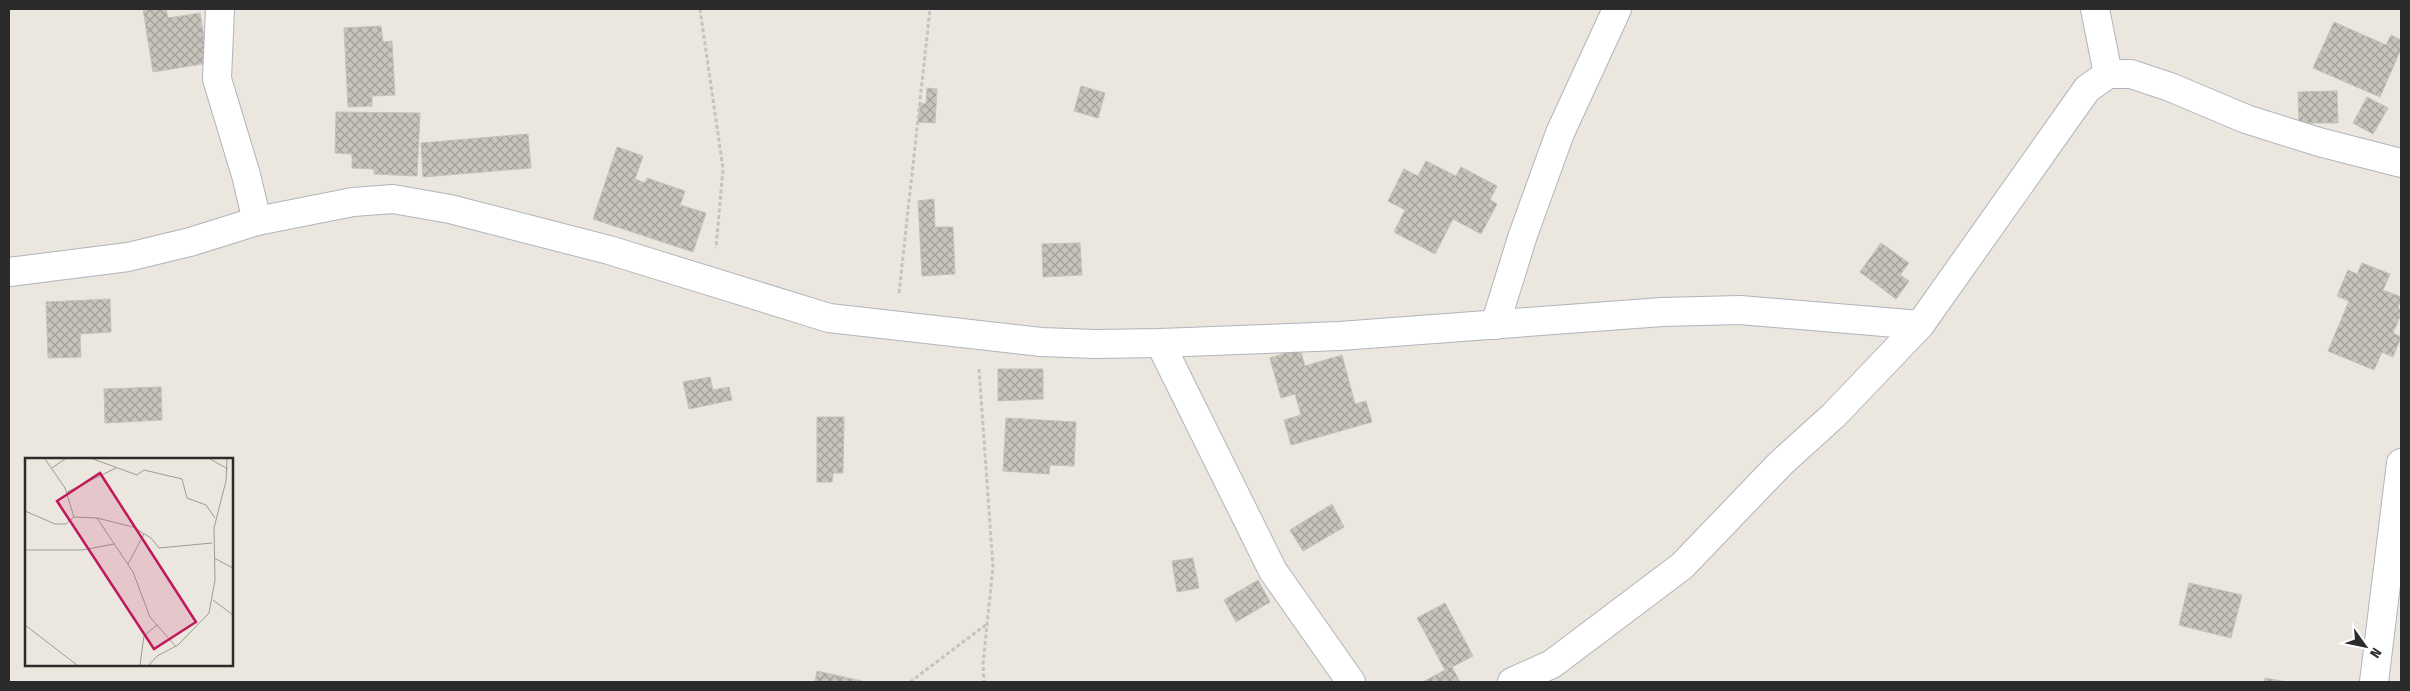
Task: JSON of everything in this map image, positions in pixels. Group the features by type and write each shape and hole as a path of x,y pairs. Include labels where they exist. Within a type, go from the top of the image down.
{"street":[{"path":"220,9 217,79 246,175 257,221"},
{"path":"1495,325 1523,235 1560,133 1617,9"},
{"path":"2095,9 2108,74"},
{"path":"1512,682 1552,664 1682,566 1780,464 1834,415 1920,325 2087,89 2108,74 2131,74 2170,87 2246,118 2319,142 2401,163"},
{"path":"9,272 128,256 190,242 257,221 354,202 393,199 450,209 609,250 829,318 977,336 1095,344 1160,343 1340,336 1662,312 1740,310 1920,325"},
{"path":"1160,343 1272,571 1350,682"},
{"path":"2374,682 2401,463"}],"path":[{"path":"700,9 723,169 713,282"},
{"path":"896,326 930,9"},
{"path":"977,336 993,567 983,664 984,682"},
{"path":"910,682 987,623"}],"building":[{"path":"143,9 166,9 168,18 200,13 208,63 153,72"},
{"path":"2334,22 2386,45 2391,35 2401,40 2401,49 2380,97 2313,68"},
{"path":"381,26 383,42 392,41 395,95 372,96 372,106 348,107 344,28"},
{"path":"1081,86 1105,93 1098,118 1074,111"},
{"path":"927,88 937,89 935,123 918,122 920,103 926,104"},
{"path":"2337,91 2338,123 2299,123 2298,92"},
{"path":"2367,97 2388,108 2373,134 2353,123"},
{"path":"336,112 420,113 417,176 374,174 374,169 352,168 352,154 335,153"},
{"path":"528,134 531,168 423,177 421,143"},
{"path":"617,147 643,156 635,179 645,183 647,178 685,191 680,205 706,213 693,252 593,219"},
{"path":"1426,161 1456,176 1461,167 1497,186 1490,200 1497,204 1481,234 1453,219 1435,254 1394,232 1405,210 1388,201 1404,169 1418,176"},
{"path":"934,199 935,227 953,227 955,274 922,276 918,201"},
{"path":"1080,243 1082,275 1043,277 1042,244"},
{"path":"1881,243 1909,263 1900,275 1909,281 1896,299 1860,272"},
{"path":"2362,263 2390,274 2383,290 2401,297 2398,308 2401,310 2401,314 2393,333 2401,337 2393,357 2382,352 2374,370 2328,351 2349,301 2337,296 2348,270 2357,274"},
{"path":"110,299 111,332 80,334 81,357 48,358 46,302"},
{"path":"1300,349 1305,366 1342,355 1355,404 1366,401 1372,422 1291,445 1284,420 1301,415 1295,394 1281,398 1270,358"},
{"path":"998,369 1043,369 1043,399 998,401"},
{"path":"710,377 713,390 729,387 732,400 689,409 683,382"},
{"path":"161,387 162,420 105,423 104,389"},
{"path":"817,417 844,417 843,473 833,473 832,482 817,482"},
{"path":"1006,418 1076,422 1074,466 1050,465 1049,474 1003,471"},
{"path":"1332,504 1344,527 1303,551 1290,530"},
{"path":"1193,558 1199,588 1177,592 1172,561"},
{"path":"1258,580 1270,602 1236,622 1224,600"},
{"path":"2189,583 2242,595 2231,638 2179,625"},
{"path":"1445,603 1473,656 1452,667 1460,682 1423,682 1445,670 1417,618"},
{"path":"817,671 866,682 815,682"},
{"path":"2265,678 2287,682 2264,682"}]}
